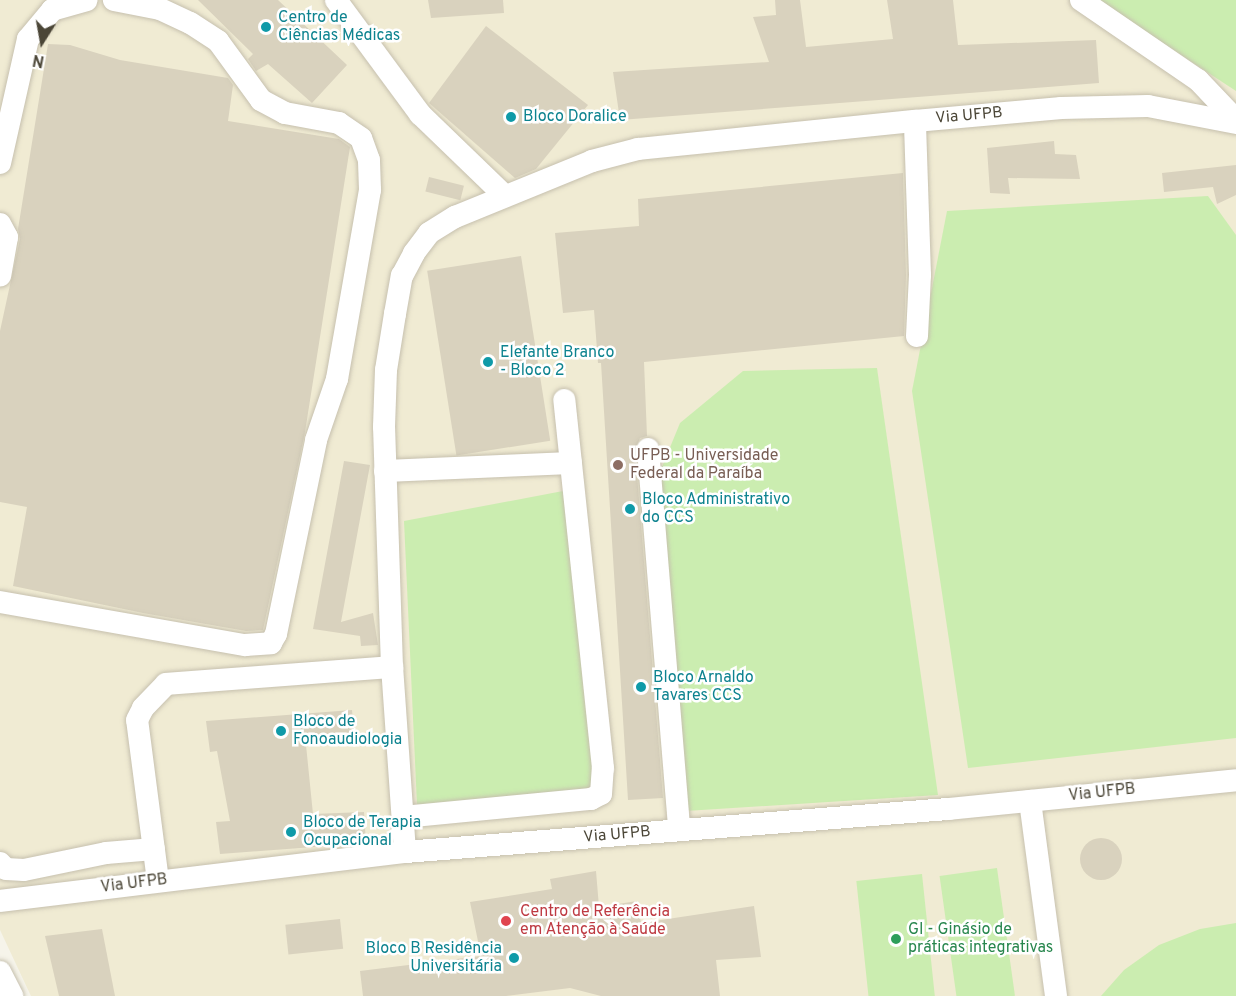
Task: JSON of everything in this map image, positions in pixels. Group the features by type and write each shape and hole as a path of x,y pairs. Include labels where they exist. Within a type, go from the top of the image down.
{"street":[{"path":"0,163 28,39 45,16 70,2 87,0"},
{"path":"0,602 244,645 271,643 276,634 316,440 339,368 370,190 369,160 361,138 339,123 285,113 261,100 218,41 190,23 160,9 114,0"},
{"path":"336,0 420,114 504,195"},
{"path":"1081,0 1198,80 1236,122"},
{"path":"0,86 25,53"},
{"name":"Via UFPB","path":"916,336 920,275 915,121 1061,108 1148,106 1236,122"},
{"path":"405,852 392,667 385,471 386,370 402,276 429,233 455,217 504,195 638,148 915,121"},
{"path":"0,224 7,237 0,274"},
{"path":"403,818 591,799 601,794 603,768 564,400"},
{"path":"648,449 679,830"},
{"path":"385,471 571,464"},
{"path":"158,881 137,720 143,708 166,684 392,667"},
{"name":"Via UFPB","path":"0,901 405,852 1030,801 1236,780"},
{"path":"1030,801 1056,996"},
{"path":"0,863 6,869 24,870 106,853 154,849"},
{"path":"0,972 12,996"}],"shaded area":[{"name":"UFPB - Universidade Federal da Paraíba","path":"0,0 1236,0 1236,996 31,996 0,930"}],"green space":[{"path":"1097,0 1236,0 1236,91"},
{"path":"1208,196 1236,235 1236,738 968,768 912,391 947,211"},
{"path":"877,368 938,795 686,811 655,484 680,423 743,371"},
{"path":"563,491 601,790 417,805 404,521"},
{"path":"997,868 1015,996 956,996 940,876"},
{"name":"GI - Ginásio de práticas integrativas","path":"922,874 935,996 868,996 856,881"},
{"path":"1236,923 1236,996 1101,996 1124,970 1159,945 1200,929"}],"building":[{"name":"Centro de Ciências Médicas","path":"198,0 278,0 347,65 312,103 268,64 256,71 248,59 253,54"},
{"path":"428,0 503,0 504,13 431,18"},
{"path":"775,0 800,0 806,47 893,39 887,0 953,0 958,45 1096,40 1099,83 620,120 613,72 769,62 753,17 776,15"},
{"name":"Bloco Doralice","path":"486,26 588,105 536,169 515,178 429,103"},
{"path":"48,44 70,45 120,60 228,78 233,85 228,121 339,139 350,147 305,432 263,630 246,631 143,613 13,586 27,507 0,502 0,331 20,239 18,229"},
{"path":"1054,141 1055,154 1076,155 1080,179 1008,178 1010,194 990,193 987,148"},
{"path":"1236,165 1236,195 1217,204 1213,187 1164,192 1162,173"},
{"path":"903,173 906,275 904,336 644,362 647,436 640,438 635,450 663,798 628,800 601,363 598,363 594,310 563,313 555,233 639,226 638,199"},
{"path":"429,177 464,186 460,200 425,192"},
{"name":"Elefante Branco - Bloco 2","path":"521,256 550,441 456,456 427,271"},
{"path":"344,461 370,465 341,622 373,613 378,645 361,646 360,636 313,629"},
{"path":"352,710 355,741 306,745 313,814 364,812 366,843 220,854 216,822 230,821 217,751 210,752 206,721"},
{"path":"1101,838 1116,844 1122,859 1116,874 1101,880 1086,874 1080,859 1086,844"},
{"path":"596,871 599,907 637,901 641,923 754,906 761,957 716,960 720,996 601,996 570,988 506,996 363,996 360,971 481,956 470,902 552,889 550,879"},
{"path":"340,919 343,949 288,955 285,925"},
{"path":"102,929 115,996 59,996 45,936"}],"place":[{"name":"Centro de Ciências Médicas","path":"266,27"},
{"name":"Bloco Doralice","path":"511,117"},
{"name":"Elefante Branco - Bloco 2","path":"488,362"},
{"name":"UFPB - Universidade Federal da Paraíba","path":"618,465"},
{"name":"Bloco Administrativo do CCS","path":"630,509"},
{"name":"Bloco Arnaldo Tavares CCS","path":"641,687"},
{"name":"Bloco de Fonoaudiologia","path":"281,731"},
{"name":"Bloco de Terapia Ocupacional","path":"291,832"},
{"name":"Centro de Referência em Atenção à Saúde","path":"506,921"},
{"name":"GI - Ginásio de práticas integrativas","path":"896,939"},
{"name":"Bloco B Residência Universitária","path":"514,958"}]}
